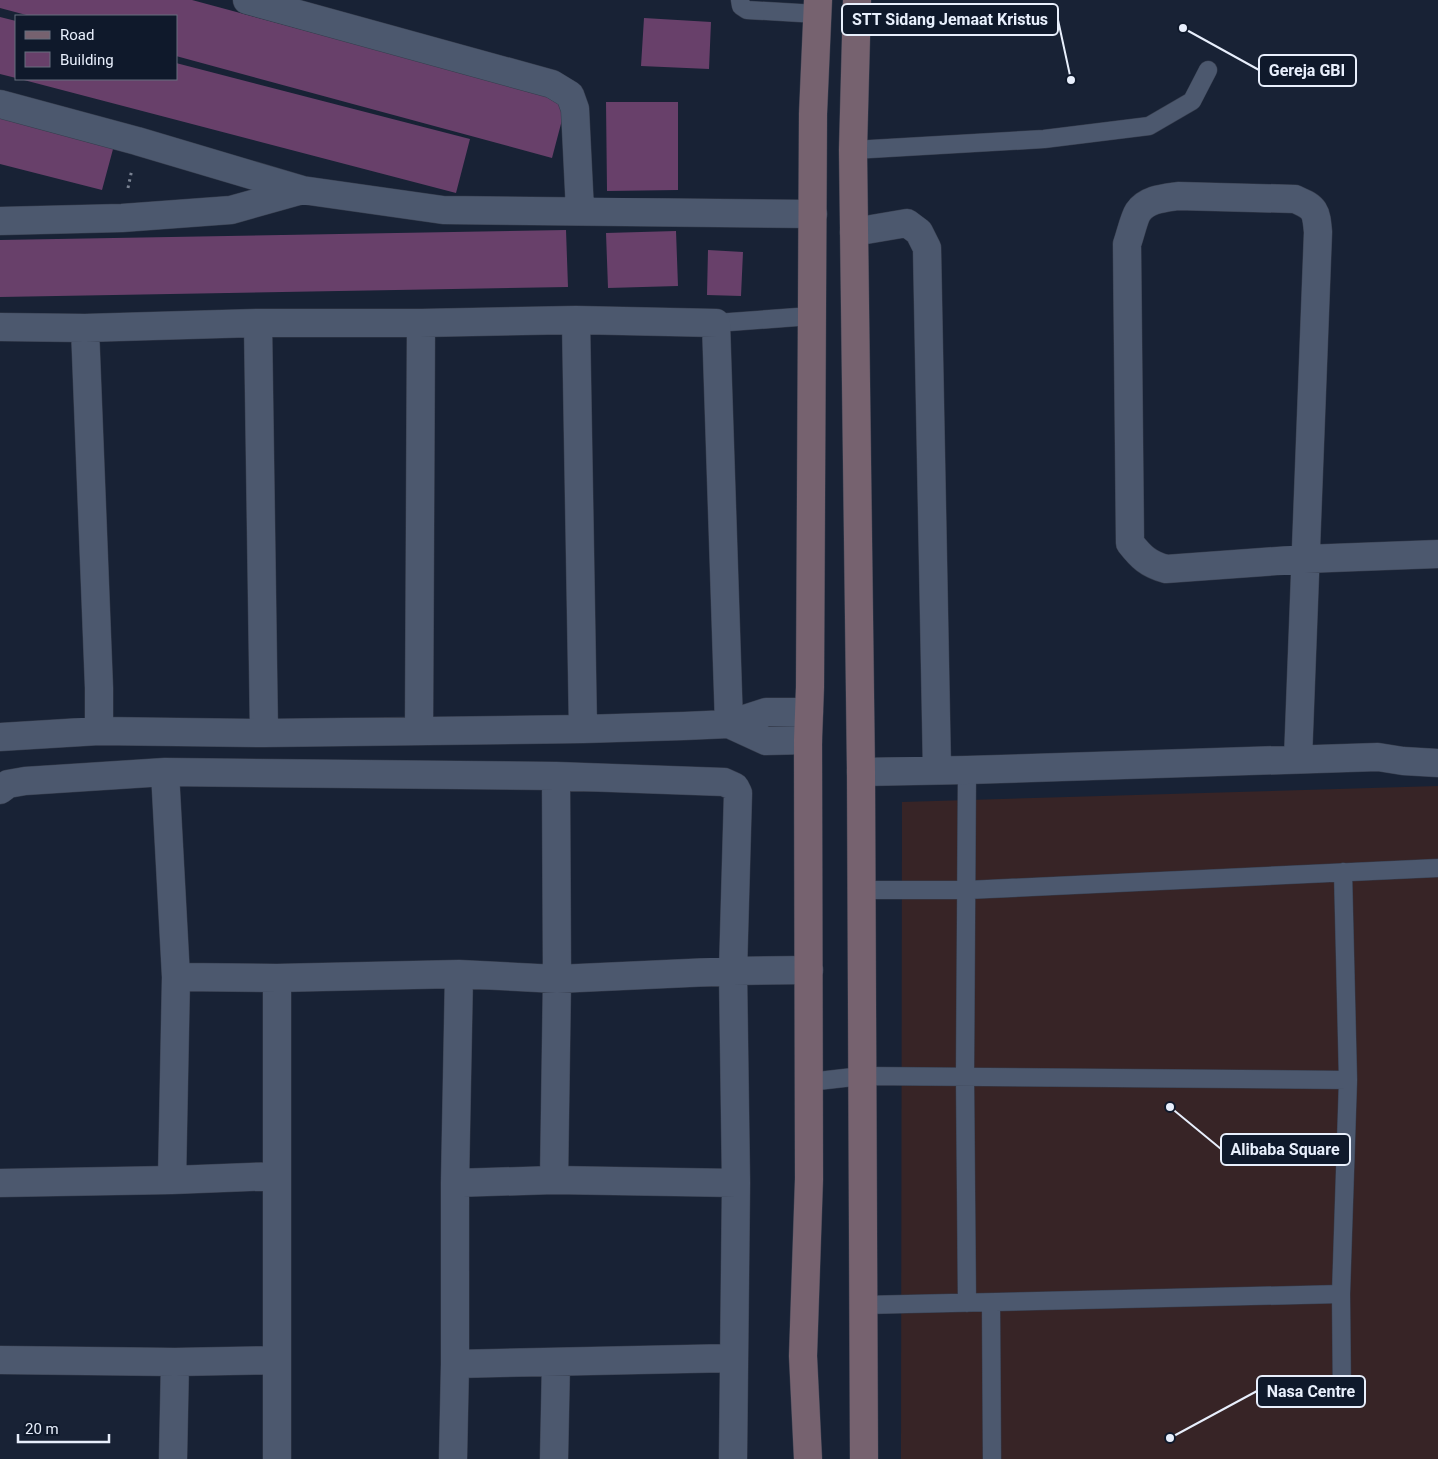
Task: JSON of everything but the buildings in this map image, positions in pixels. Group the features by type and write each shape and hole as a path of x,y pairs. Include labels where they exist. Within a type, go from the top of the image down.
{"main road":[{"path":"857,0 853,150 861,772 864,1459"},
{"path":"808,1459 803,1356 809,1179 808,740 813,114 817,7"}],"street":[{"path":"247,0 552,84 570,95 574,109 580,211"},
{"path":"0,104 138,141 302,190 443,210 813,214"},
{"path":"0,221 122,218 231,210 302,190"},
{"path":"1298,759 1305,559 1318,232 1316,214 1309,205 1295,199 1178,196 1151,201 1138,212 1128,244 1130,543 1140,555 1153,565 1166,569 1305,559 1438,554"},
{"path":"854,232 906,223 919,232 927,248 936,770"},
{"path":"576,320 583,728"},
{"path":"0,327 85,328 258,323 421,323 576,320 716,322 730,724"},
{"path":"258,323 264,733"},
{"path":"419,731 421,323"},
{"path":"85,328 99,731"},
{"path":"0,737 99,731 264,733 684,726 730,724 766,712 809,712"},
{"path":"730,724 766,742 808,740"},
{"path":"861,772 1378,757 1438,763"},
{"path":"165,772 176,977 172,1180"},
{"path":"0,790 8,784 25,781 165,772 556,776 724,782 734,787 738,793 733,971 736,1183 733,1459"},
{"path":"554,1180 557,979 556,776"},
{"path":"176,977 277,978 459,974 557,979 733,971 809,970"},
{"path":"453,1459 459,974"},
{"path":"277,978 277,1459"},
{"path":"0,1183 277,1176"},
{"path":"455,1183 554,1180 736,1183"},
{"path":"455,1364 734,1358"},
{"path":"0,1360 175,1362 277,1360"},
{"path":"173,1459 175,1362"},
{"path":"554,1459 556,1362"}],"lane":[{"path":"740,0 741,6 747,10 817,7"},
{"path":"853,150 1044,139 1149,126 1192,101 1208,70"},
{"path":"716,322 811,316"},
{"path":"967,770 964,1076 967,1303"},
{"path":"861,890 966,890 1438,868"},
{"path":"1342,1398 1341,1294 1348,1080 1343,872"},
{"path":"808,1082 862,1076 1348,1080"},
{"path":"863,1305 1341,1294"},
{"path":"992,1303 992,1459"}],"path":[{"path":"122,218 138,141"}],"shaded area":[{"path":"1438,786 1438,1459 901,1459 902,802"}],"place":[{"name":"Gereja GBI","path":"1183,28"},
{"name":"STT Sidang Jemaat Kristus","path":"1071,80"},
{"name":"Alibaba Square","path":"1170,1107"},
{"name":"Nasa Centre","path":"1170,1438"}]}
